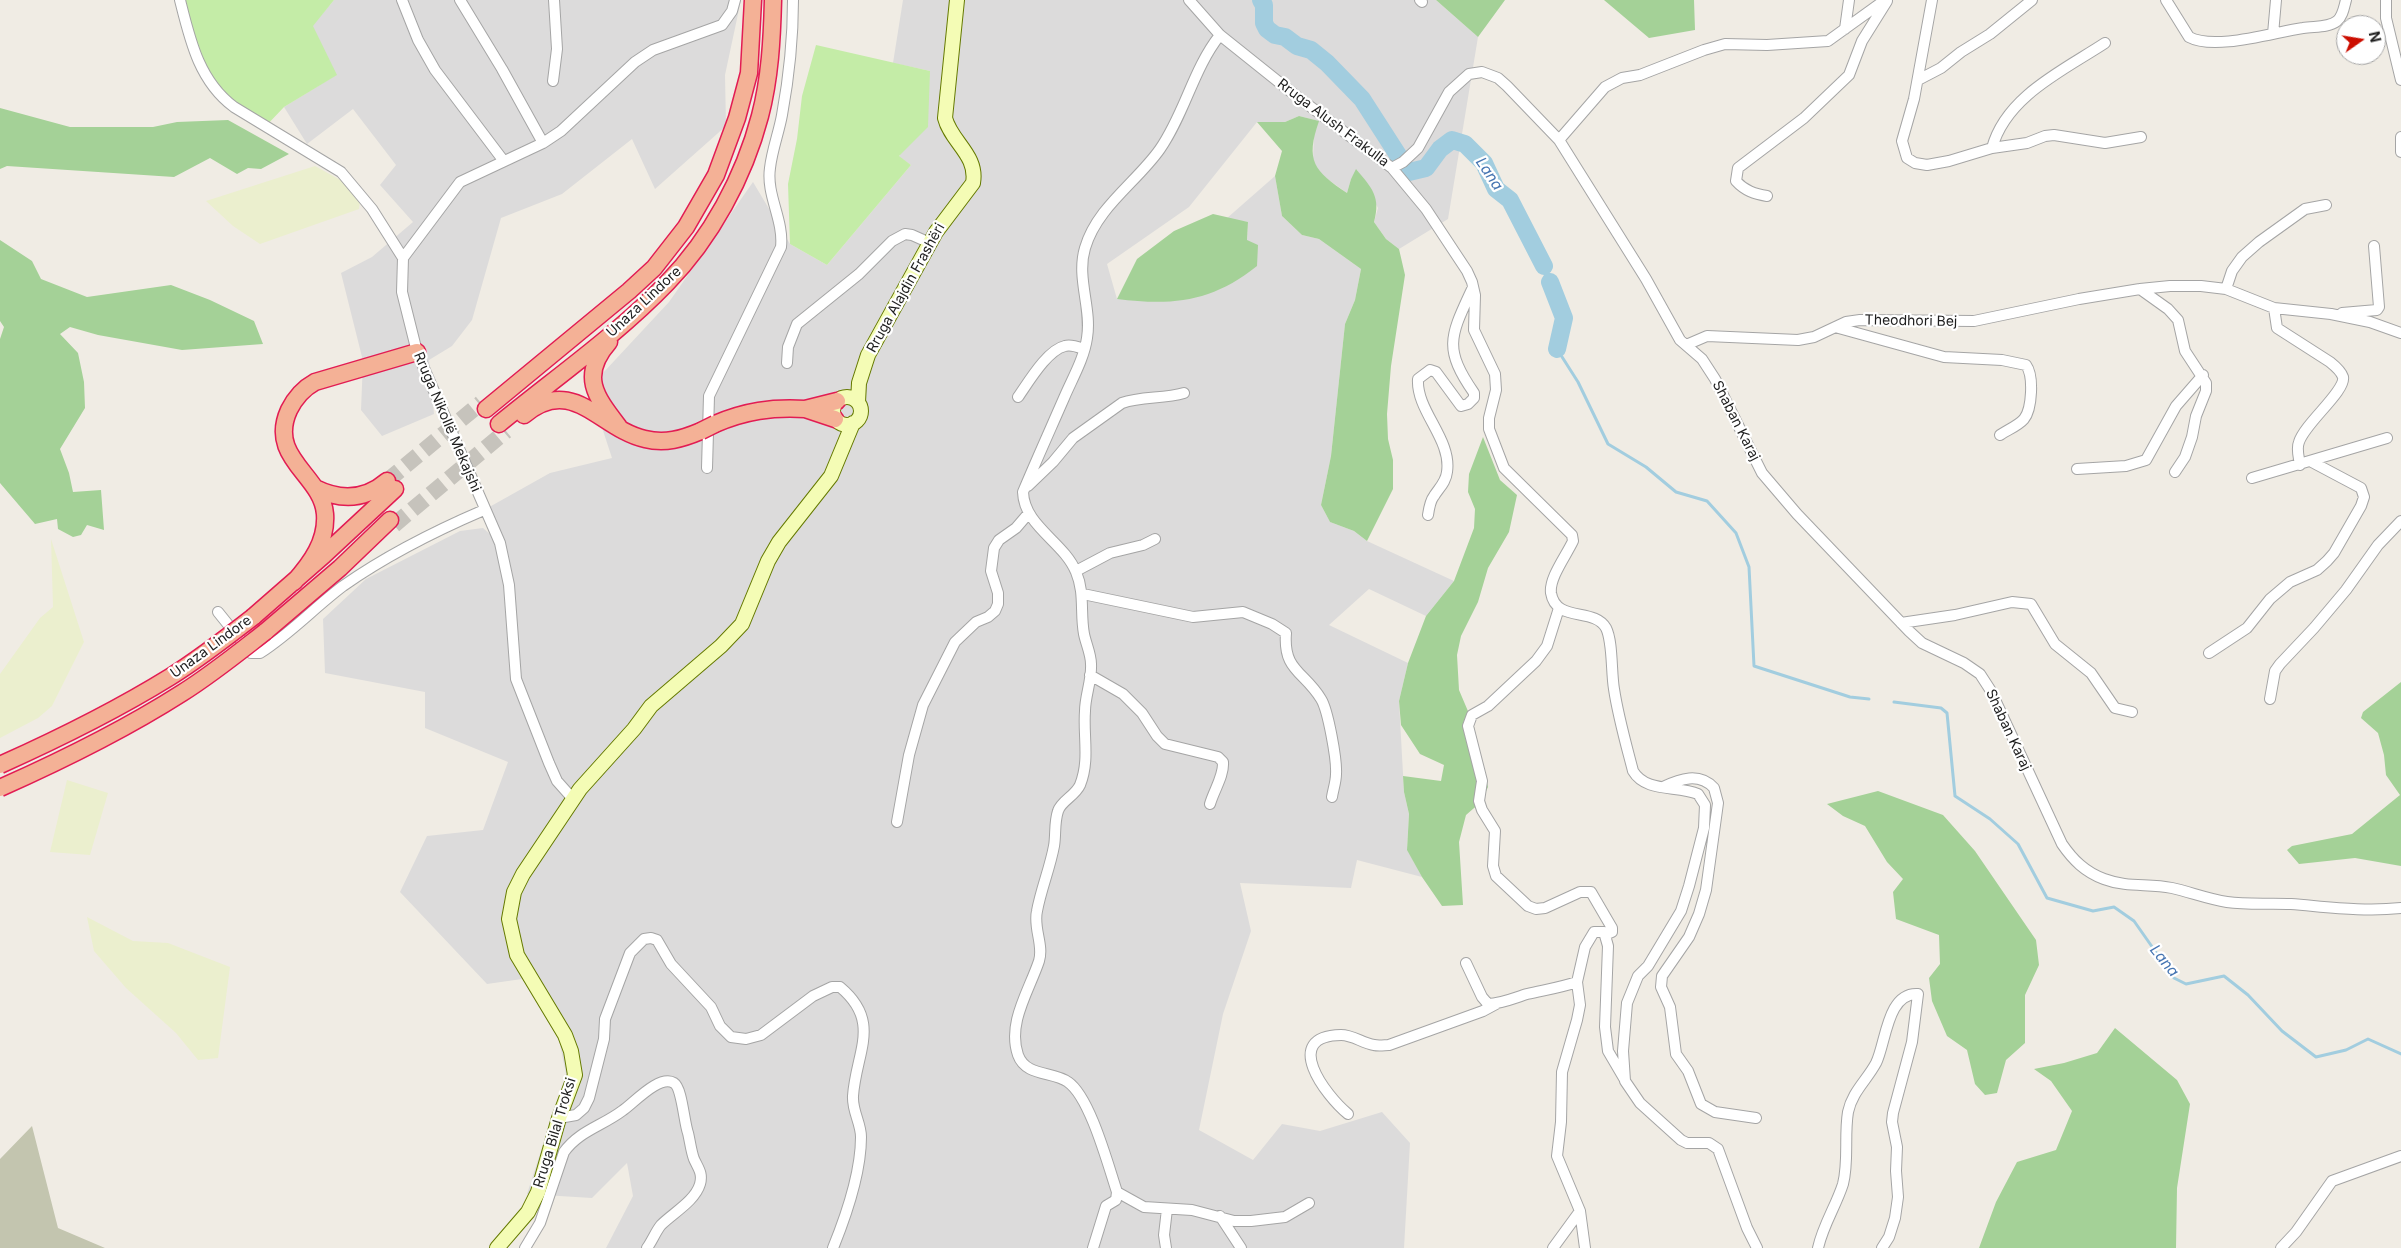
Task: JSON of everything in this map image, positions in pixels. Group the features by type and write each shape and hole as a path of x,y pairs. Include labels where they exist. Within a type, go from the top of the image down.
{"highway":[{"name":"Unaza Lindore","path":"483,406 510,388 597,318 654,268 686,228 703,200 726,150 744,94 749,73 754,0"},
{"name":"Unaza Lindore","path":"620,427 584,406 558,400 539,404 502,427 667,284 685,264 720,213 748,152 760,117 770,58 774,0"},
{"path":"760,117 758,136 717,225 675,279 618,334 598,357 593,373 594,390 602,404 620,427 639,438 661,442 685,437 758,409 805,409 847,400"},
{"path":"294,582 312,559 324,532 325,514 321,499 315,488 298,469 287,446 286,422 293,403 305,389 315,382 417,352"},
{"path":"805,409 844,422"},
{"name":"Unaza Lindore","path":"0,765 94,721 144,693 202,656 253,617 294,582 391,485 369,493 345,498 315,488"},
{"name":"Unaza Lindore","path":"0,788 105,738 156,709 212,672 265,632 392,523"}],"main road":[{"name":"Rruga Alajdin Frashëri","path":"572,799 652,706 721,646 742,624 758,582 774,550 830,476 842,447 844,422 834,407 847,400 858,383 868,355 930,243 944,221 971,187 974,178 971,161 947,127 945,118 957,0"},
{"name":"Rruga Alajdin Frashëri","path":"844,422 861,414 847,400"},
{"name":"Rruga Bilal Troksi","path":"497,1248 543,1192 559,1118 574,1075 572,1051 565,1035 517,955 509,919 512,898 523,874 572,799"}],"street":[{"path":"180,0 198,62 220,95 234,107 341,172 364,197 403,258 460,182 543,143 561,131 635,62 663,46 707,32 722,25 732,11 735,0"},
{"path":"402,0 418,40 436,70 504,160"},
{"path":"460,0 543,143"},
{"path":"553,81 557,49 554,0"},
{"path":"707,468 709,396 781,247 780,230 770,195 769,172 787,87 793,28 793,0"},
{"name":"Rruga Alush Frakulla","path":"1189,0 1220,35 1295,95 1392,168 1403,162 1418,148 1449,92 1469,74 1482,72 1498,78 1530,108 1559,140"},
{"path":"1845,29 1849,0"},
{"path":"1686,344 1680,340 1646,279 1559,140 1604,87 1622,78 1640,75 1704,50 1725,44 1828,41 1886,0"},
{"path":"1767,196 1756,194 1741,187 1736,181 1738,168 1804,118 1849,75 1862,41 1886,0"},
{"path":"1932,0 1918,80 1902,141 1907,158 1915,163 1927,165 1949,161 1992,148 2027,143 2045,136 2054,135 2105,143 2141,138"},
{"path":"1918,80 1941,68 1960,52 1990,34 2032,0"},
{"path":"2166,0 2188,37 2194,40 2240,40 2326,26 2337,21 2342,15 2346,0"},
{"path":"2272,34 2276,0"},
{"path":"2386,0 2386,18 2401,80"},
{"path":"1093,1248 1106,1206 1116,1200 1117,1192 1082,1097 1067,1081 1030,1069 1024,1065 1018,1055 1017,1017 1039,960 1040,949 1036,912 1052,852 1055,819 1058,808 1076,793 1087,761 1085,711 1091,656 1084,633 1083,594 1076,571 1063,552 1028,514 1023,492 1087,338 1088,317 1083,271 1085,246 1099,219 1159,150 1170,134 1202,63 1220,35"},
{"path":"1992,148 1994,136 2021,101 2043,82 2105,43"},
{"path":"2401,137 2401,152"},
{"path":"1392,168 1426,209 1467,271 1473,286 1474,330 1495,374 1496,390 1489,418 1489,429 1504,468 1572,535 1573,541 1569,550 1554,574 1550,586 1551,595 1559,608 1564,612 1585,616 1604,625 1609,640 1613,687 1632,771 1636,777 1646,784 1694,792 1701,797 1705,805 1704,828 1681,911 1648,966 1638,976 1627,1003 1623,1051 1625,1081"},
{"path":"2226,289 2232,271 2242,257 2305,209 2326,205"},
{"path":"787,364 791,334 797,324 859,274 892,241 905,234 930,243"},
{"path":"2331,314 2377,310 2379,307 2374,246"},
{"name":"Rruga Nikollë Mekajshi","path":"403,258 402,292 417,352 484,510 500,543 509,586 516,679 557,781 572,799"},
{"path":"1428,515 1433,497 1446,479 1448,468 1439,438 1419,394 1418,379 1430,370 1436,372 1461,406 1468,404 1474,398 1474,393 1454,359 1451,348 1462,310 1473,286"},
{"name":"Theodhori Bej","path":"1686,344 1707,336 1798,340 1814,337 1835,327 1860,320 1974,321 2079,299 2170,286 2226,289 2274,308 2331,314"},
{"path":"2140,290 2168,309 2178,320 2185,350 2203,375 2206,383 2206,392 2196,416 2192,437 2185,457 2175,472"},
{"path":"2274,308 2277,328 2330,362 2343,377 2342,386 2338,393 2320,410 2302,435 2298,444 2300,465"},
{"path":"2331,314 2370,322 2401,333"},
{"path":"1835,327 1944,357 2002,360 2026,365 2032,378 2027,414 2020,423 2000,435"},
{"name":"Shaban Karaj","path":"1686,344 1702,360 1715,380 1762,473 1797,514 1922,643 1964,663 1980,674 1990,690 2062,844 2071,858 2094,875 2126,886 2170,888 2228,902 2303,905 2342,910 2401,908"},
{"path":"1018,397 1042,365 1058,349 1072,346 1084,349"},
{"path":"2077,469 2126,466 2146,460 2176,406 2203,375"},
{"path":"1023,492 1073,438 1122,403 1131,400 1170,397 1184,393"},
{"path":"2252,478 2312,462 2387,438"},
{"path":"2209,653 2247,628 2270,599 2290,582 2317,570 2327,561 2334,553 2361,506 2364,497 2361,488 2312,462"},
{"path":"218,612 251,653 260,654 341,588 368,570 423,538 484,510"},
{"path":"897,822 909,755 923,704 954,642 976,622 988,618 995,612 998,604 998,593 991,571 994,548 999,540 1016,528 1028,514"},
{"path":"2270,699 2275,671 2280,664 2314,628 2346,590 2378,545 2401,521"},
{"path":"1076,571 1110,553 1143,545 1155,539"},
{"path":"1083,594 1193,618 1243,612 1272,624 1286,634 1285,650 1288,659 1321,699 1327,712 1336,774 1332,797"},
{"path":"1901,623 1955,615 2012,602 2032,604 2052,640 2087,669 2115,708 2132,712"},
{"path":"1559,608 1547,646 1536,661 1488,706 1475,713 1469,720 1468,726 1482,781 1479,801 1482,810 1495,831 1493,866 1496,876 1528,906 1536,909 1545,908 1580,892 1591,892 1612,928 1611,932 1605,935"},
{"path":"1090,675 1123,694 1142,713 1157,736 1165,744 1218,757 1223,762 1224,772 1210,804"},
{"path":"1662,787 1682,779 1698,778 1714,788 1718,803 1706,890 1700,914 1689,936 1662,976 1661,983 1663,993 1670,1008 1676,1054 1688,1071 1701,1104 1715,1112 1756,1118"},
{"path":"1585,1248 1580,1211 1558,1156 1562,1072 1578,1020 1580,1005 1577,982 1589,938 1594,932 1599,930 1605,935 1608,946 1605,1027 1608,1051 1640,1103 1677,1137 1687,1143 1710,1144 1718,1149 1747,1228 1757,1248"},
{"path":"559,1118 576,1115 584,1108 589,1098 604,1039 605,1019 630,953 644,939 651,938 657,940 671,964 711,1007 720,1026 731,1037 746,1039 761,1035 813,996 832,987 840,987 861,1013 865,1029 853,1100 853,1106 861,1129 859,1157 842,1226 833,1248"},
{"path":"1466,963 1482,997 1488,1004 1496,1004"},
{"path":"1348,1114 1336,1104 1313,1072 1310,1060 1312,1050 1317,1042 1329,1036 1350,1036 1374,1045 1390,1045 1496,1004 1532,993 1552,991 1577,982"},
{"path":"1818,1248 1821,1234 1843,1183 1848,1113 1851,1101 1879,1057 1883,1036 1900,1001 1906,996 1918,994 1912,1042 1892,1122 1897,1153 1898,1197 1896,1218 1889,1237 1882,1248"},
{"path":"525,1248 540,1223 543,1192 564,1152 576,1138 622,1111 648,1089 661,1083 674,1083 679,1089 683,1120 694,1160 701,1173 700,1183 692,1196 659,1227 647,1248"},
{"path":"2281,1248 2296,1232 2332,1181 2401,1156"},
{"path":"1117,1192 1144,1207 1192,1210 1234,1221 1285,1217 1309,1203"},
{"path":"1166,1248 1164,1235 1167,1209"},
{"path":"1553,1248 1580,1211"},
{"path":"1220,1216 1241,1248"}],"shaded area":[{"path":"334,0 741,0 725,75 726,126 655,189 632,139 562,194 501,218 472,320 452,346 429,360 434,414 382,436 361,410 363,361 341,273 372,257 413,222 380,185 396,165 353,109 307,144 284,107 336,75 312,26"},
{"path":"903,0 1436,0 1478,37 1448,219 1399,249 1386,239 1374,222 1378,208 1357,170 1351,179 1347,193 1319,173 1313,159 1314,134 1318,121 1299,116 1285,122 1257,122 1189,207 1107,264 1117,299 1247,240 1248,222 1226,219 1275,176 1282,216 1302,235 1319,239 1361,269 1355,300 1345,324 1331,456 1321,505 1330,522 1354,531 1367,541 1454,581 1426,616 1369,589 1329,625 1408,663 1399,701 1404,792 1409,814 1407,849 1422,877 1357,860 1351,888 1240,883 1251,931 1223,1014 1199,1130 1253,1160 1282,1124 1320,1131 1382,1112 1410,1143 1404,1248 606,1248 633,1196 627,1163 592,1198 527,1194 566,1074 559,1040 522,979 487,984 400,892 427,836 483,830 508,762 425,728 425,692 325,673 323,619 366,579 460,531 483,528 499,542 484,510 550,473 612,458 589,388 669,302 753,182 790,244 827,265 911,165 899,157 930,71 893,63"},
{"path":"315,166 344,182 360,201 359,209 260,244 233,226 206,201"},
{"path":"51,539 84,642 52,706 38,718 0,738 0,674 40,618 53,607"},
{"path":"67,780 108,793 90,855 50,852"},
{"path":"87,917 133,941 168,943 230,967 218,1058 198,1060 176,1033 126,988 94,951"},
{"path":"32,1126 58,1228 105,1248 0,1248 0,1159"}],"green space":[{"path":"180,0 334,0 313,26 337,75 284,107 265,127 234,107 198,61"},
{"path":"1436,0 1505,0 1478,37"},
{"path":"1604,0 1694,0 1695,30 1649,38"},
{"path":"816,45 930,71 928,127 899,156 911,165 827,265 790,244 788,184 797,139 802,96"},
{"path":"0,108 70,127 153,127 177,122 228,120 289,154 261,169 248,168 237,174 210,158 174,177 7,166 0,169"},
{"path":"1299,116 1319,121 1313,146 1313,156 1315,164 1327,178 1347,193 1356,169 1371,188 1376,199 1374,222 1386,239 1399,249 1405,275 1391,366 1387,414 1388,439 1393,460 1393,489 1367,541 1354,531 1330,522 1321,505 1331,456 1345,324 1355,300 1361,269 1319,239 1302,235 1282,216 1275,176 1282,151 1257,122 1285,122"},
{"path":"1213,214 1248,222 1247,240 1258,245 1257,266 1224,287 1191,299 1156,302 1117,299 1137,259 1174,231"},
{"path":"0,240 32,261 41,279 87,297 171,285 210,300 254,321 263,344 182,350 98,335 70,327 60,334 78,353 84,382 85,408 60,449 69,473 73,492 101,490 104,530 87,525 81,535 73,537 58,529 57,519 35,524 0,483 0,339 4,327 0,321"},
{"path":"1483,437 1500,480 1517,495 1509,532 1488,568 1478,602 1461,636 1457,655 1459,690 1473,723 1488,787 1481,802 1466,815 1459,842 1463,905 1442,906 1422,877 1407,850 1409,814 1404,792 1403,776 1441,781 1444,765 1420,754 1401,725 1399,701 1408,663 1426,616 1454,581 1474,528 1475,509 1468,492 1469,474"},
{"path":"2401,682 2401,866 2355,858 2299,864 2287,850 2292,846 2352,834 2400,795 2386,775 2384,755 2378,733 2361,718 2363,712"},
{"path":"1878,791 1943,815 1975,851 2036,940 2039,965 2025,995 2025,1043 2006,1060 1997,1093 1985,1095 1975,1084 1967,1050 1947,1036 1932,1001 1929,978 1940,964 1939,935 1896,919 1893,892 1903,879 1887,862 1865,826 1843,816 1827,804"},
{"path":"2115,1028 2177,1080 2190,1104 2177,1188 2176,1248 1979,1248 1996,1202 2017,1162 2056,1150 2072,1111 2051,1081 2034,1069 2064,1063 2097,1053"}],"waterway":[{"name":"Lana","path":"1261,0 1264,5 1264,23 1267,29 1275,35 1285,37 1297,46 1311,50 1327,63 1362,99 1398,155"},
{"name":"Lana","path":"1408,170 1409,172 1426,168 1440,149 1452,140 1465,144 1484,163 1496,189 1510,200 1544,266"},
{"name":"Lana","path":"1550,282 1564,318 1557,349"},
{"path":"1557,349 1578,382 1608,444 1646,467 1676,492 1707,501 1736,533 1749,567 1754,666 1850,697 1869,699"},
{"name":"Lana","path":"1894,702 1941,708 1947,713 1955,796 1990,819 2018,844 2047,898 2093,911 2114,907 2134,921 2174,978 2186,984 2224,976 2248,995 2282,1031 2316,1057 2346,1050 2368,1039 2401,1054"}],"tunnel":[{"path":"387,481 481,403"},
{"path":"394,525 506,431"}]}
